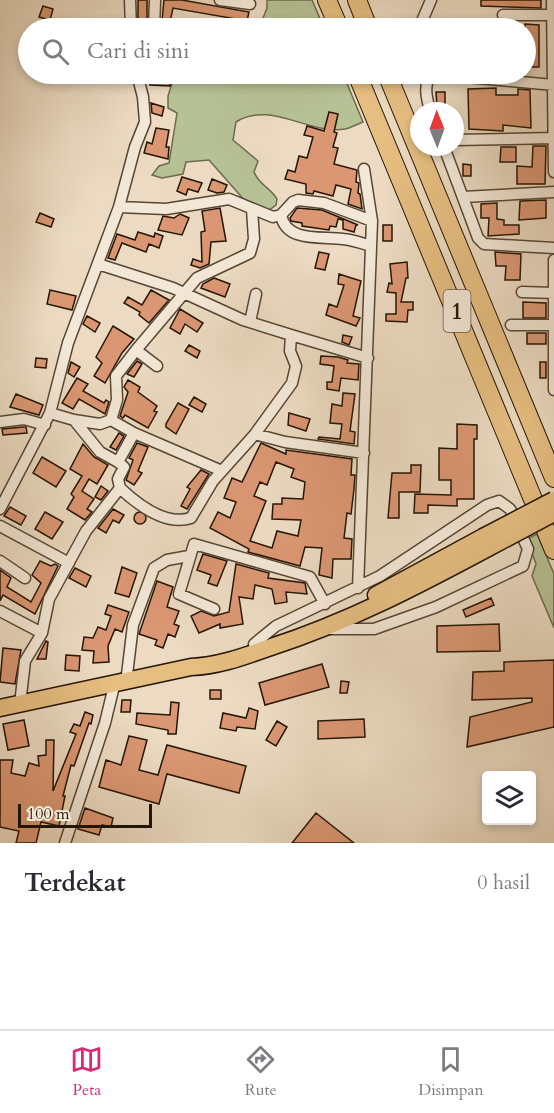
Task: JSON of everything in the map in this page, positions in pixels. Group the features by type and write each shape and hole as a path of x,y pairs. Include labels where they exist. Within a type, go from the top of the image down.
{"highway":[{"path":"327,0 335,18"},
{"path":"357,0 364,18"},
{"name":"1","path":"361,84 554,550"},
{"name":"1","path":"391,84 554,478"}],"main road":[{"path":"0,708 209,666 322,629 384,603 554,500"},
{"path":"191,668 211,657 327,617 554,513"}],"street":[{"path":"130,0 131,18"},
{"path":"154,18 155,0"},
{"path":"220,0 250,4"},
{"path":"423,18 431,0"},
{"path":"552,0 554,172"},
{"path":"503,15 521,18"},
{"path":"536,20 552,23"},
{"path":"536,83 553,85"},
{"path":"0,509 50,413 68,343 119,207 135,147 145,122 140,84"},
{"path":"426,84 428,102"},
{"path":"464,140 553,138"},
{"path":"447,156 478,238 487,245 554,248"},
{"path":"358,588 372,221 364,169"},
{"path":"463,197 554,192"},
{"path":"119,207 166,209 229,200 269,217 281,215 293,202 298,200 324,203 372,221"},
{"path":"111,420 117,400 116,376 166,317 182,293 205,273 216,271 250,253 254,239 252,209"},
{"path":"281,215 282,223 288,230 297,234 351,240 371,246"},
{"path":"554,260 554,390"},
{"path":"98,264 173,288 250,322 368,358"},
{"path":"522,292 554,293"},
{"path":"250,322 255,294"},
{"path":"511,325 554,324"},
{"path":"74,420 100,452 124,466 118,478 120,488 143,507 178,521 191,518 222,471 255,434 295,375 290,351 291,335"},
{"path":"136,350 157,366"},
{"path":"50,413 100,424 111,420 134,433 222,471"},
{"path":"0,422 24,419 45,425"},
{"path":"118,462 134,433"},
{"path":"255,434 285,442 364,453"},
{"path":"20,704 25,661 42,633 49,599 86,531 120,488"},
{"path":"254,644 276,626 380,576 495,502 505,503 510,509 526,543 527,556 523,566 436,607 374,629 322,629"},
{"path":"0,526 69,562"},
{"path":"214,609 180,596 189,556 196,544 310,577 325,604"},
{"path":"65,843 120,684 133,625 154,568 167,560 189,556"},
{"path":"0,561 25,578"},
{"path":"0,611 42,633"}],"green space":[{"path":"267,0 312,0 320,18 263,18"},
{"path":"172,84 347,84 363,122 347,128 331,130 276,116 249,116 236,122 233,140 258,161 254,172 256,176 277,199 276,205 268,211 247,203 209,160 186,162 183,174 162,178 152,175 159,166 169,163 177,113 168,108 168,96"},
{"path":"537,534 554,574 554,628 532,576 536,564 527,539"}],"building":[{"path":"138,0 147,0 147,18 138,18"},
{"path":"164,0 182,0 249,12 248,18 230,18 173,8 171,18 162,18"},
{"path":"481,0 541,0 541,8 481,6"},
{"path":"43,6 53,9 51,18 39,17"},
{"path":"536,25 539,25 539,67 536,67"},
{"path":"150,84 170,84 170,86"},
{"path":"496,88 496,95 518,95 518,89 530,90 531,128 503,125 503,131 469,129 468,89"},
{"path":"436,92 445,92 445,102 437,102"},
{"path":"151,103 164,107 162,116 152,113"},
{"path":"329,112 338,114 334,132 337,133 333,147 338,148 334,164 357,170 356,182 359,183 358,193 362,209 348,204 351,189 336,185 333,196 314,191 313,194 306,193 306,184 285,179 288,170 295,172 299,156 307,158 313,137 304,135 307,126 324,131"},
{"path":"156,128 169,130 166,147 169,147 168,159 144,153 147,142 152,144"},
{"path":"533,146 546,146 545,184 517,184 517,166 532,167"},
{"path":"501,147 516,147 516,162 500,162"},
{"path":"463,164 471,165 471,176 463,176"},
{"path":"182,177 202,183 198,192 188,189 186,195 177,191"},
{"path":"212,179 227,185 224,192 217,193 208,190"},
{"path":"546,200 546,218 519,220 520,201"},
{"path":"497,203 497,219 504,220 504,225 519,225 519,234 488,236 489,218 481,218 481,204"},
{"path":"220,208 226,241 211,242 209,264 200,268 191,265 193,259 202,262 201,232 205,231 202,211"},
{"path":"297,208 322,210 358,225 354,232 343,229 343,220 338,219 336,227 330,226 329,230 302,226 302,223 291,221 290,218"},
{"path":"40,213 54,219 51,227 36,222"},
{"path":"180,214 189,218 182,235 158,230 163,216 174,218"},
{"path":"383,225 392,225 392,241 383,241"},
{"path":"138,232 154,237 155,233 163,236 159,248 149,244 146,252 122,243 115,260 108,258 117,234 135,240"},
{"path":"319,252 329,254 325,270 315,268"},
{"path":"495,252 521,254 520,280 505,280 506,266 496,266"},
{"path":"407,262 408,278 406,278 401,302 413,302 413,310 408,310 407,322 386,321 386,314 396,314 396,293 387,292 389,283 392,284 390,264"},
{"path":"339,274 361,281 353,316 360,318 356,326 326,315 329,304 337,307 344,285 338,284"},
{"path":"214,278 230,284 225,297 201,288 203,284"},
{"path":"50,290 76,296 72,310 47,304"},
{"path":"151,290 169,300 149,323 139,315 140,312 124,303 128,297 142,305"},
{"path":"523,302 546,303 546,318 523,318"},
{"path":"180,309 203,323 197,332 185,324 180,334 170,328"},
{"path":"87,316 100,323 95,332 83,324"},
{"path":"113,326 134,339 122,353 105,383 94,376 102,363 96,357"},
{"path":"527,333 546,333 546,344 527,344"},
{"path":"343,335 352,337 349,345 342,342"},
{"path":"189,345 200,351 197,358 185,351"},
{"path":"321,356 338,357 348,360 347,363 359,364 358,380 341,378 339,391 327,389 327,382 332,382 334,366 320,364"},
{"path":"36,358 47,359 46,368 35,367"},
{"path":"137,361 142,364 134,377 127,374"},
{"path":"71,362 80,367 74,377 68,373"},
{"path":"540,362 546,362 546,378 540,378"},
{"path":"77,378 88,384 83,391 104,403 106,400 109,402 105,414 79,399 73,409 62,403"},
{"path":"128,380 140,387 138,392 157,406 154,411 157,412 148,428 125,415 123,418 120,416 128,392 124,387"},
{"path":"343,393 355,394 350,431 355,432 354,444 318,439 319,437 340,439 342,424 330,423 332,404 342,406"},
{"path":"16,394 43,405 39,415 10,407"},
{"path":"194,397 206,404 202,412 189,405"},
{"path":"178,403 189,409 176,434 166,427 166,424"},
{"path":"289,413 310,419 306,431 288,425"},
{"path":"457,424 477,425 477,439 474,439 474,499 457,499 457,506 428,505 428,513 414,513 415,494 451,495 451,480 439,480 439,448 457,449"},
{"path":"26,427 27,433 3,435 2,429"},
{"path":"119,433 124,436 116,450 110,447"},
{"path":"137,443 148,447 138,471 142,473 134,485 126,480 133,460 129,458"},
{"path":"261,443 286,454 286,450 352,459 351,475 355,475 354,489 351,514 347,513 344,538 352,539 351,559 333,559 332,578 319,575 322,548 305,547 300,566 248,552 249,549 210,528 218,512 230,518 236,502 224,498 232,478 242,482","holes":["276,462 294,469 291,477 305,482 303,499 282,498 282,504 273,504 272,519 301,520 298,536 277,531 272,548 250,541 266,501 254,496 260,482 267,485"]},
{"path":"83,444 94,457 108,465 97,484 89,479 82,491 94,499 87,509 92,512 85,520 67,509 74,497 71,494 82,476 70,469"},
{"path":"42,457 66,471 56,487 33,473"},
{"path":"411,465 421,465 420,492 399,492 399,518 388,518 392,473 411,473"},
{"path":"201,470 209,474 187,509 181,506 190,489 187,487"},
{"path":"101,486 108,491 101,500 95,497"},
{"path":"10,507 26,516 21,525 4,516"},
{"path":"113,509 124,515 119,523 113,520 106,533 98,528"},
{"path":"45,512 63,522 52,539 35,529"},
{"path":"140,512 146,518 140,524 134,518"},
{"path":"203,554 227,561 217,586 208,583 211,575 197,570"},
{"path":"40,561 51,566 55,564 58,566 35,614 3,595 0,601 0,570 11,578 7,587 31,602 41,583 32,575"},
{"path":"236,564 269,573 268,578 305,583 307,594 286,592 287,602 275,604 272,589 255,585 253,599 239,597 243,624 220,628 220,624 199,633 191,616 201,611 214,616 229,612"},
{"path":"122,567 137,573 129,597 115,593"},
{"path":"75,568 91,576 86,587 69,578"},
{"path":"157,581 173,587 167,607 179,611 174,624 179,626 175,637 168,634 163,648 155,645 157,640 139,634"},
{"path":"491,598 494,605 466,617 463,610"},
{"path":"108,605 129,612 122,632 115,629 108,646 109,662 93,663 94,651 82,650 84,637 93,638 98,627 106,630 111,616 105,614"},
{"path":"499,624 500,651 437,652 437,626"},
{"path":"46,641 48,642 46,659 37,659"},
{"path":"3,648 21,650 15,684 0,682"},
{"path":"66,655 80,656 79,671 65,670"},
{"path":"554,660 554,727 467,747 470,717 532,702 532,698 472,700 473,672 504,671 504,662"},
{"path":"322,664 329,687 265,705 259,683"},
{"path":"341,681 349,682 347,693 340,693"},
{"path":"210,690 221,690 221,699 210,699"},
{"path":"122,700 131,700 130,712 121,712"},
{"path":"171,702 179,703 176,734 168,734 168,730 136,724 137,713 170,715"},
{"path":"249,708 258,711 255,729 237,727 236,731 220,728 223,713 246,718"},
{"path":"85,712 93,715 91,724 89,723 74,766 71,765 63,796 65,796 59,826 41,822 36,843 16,843 19,831 0,827 0,760 13,760 11,773 25,776 29,763 39,766 38,756 46,755 46,740 54,740 53,791 76,734 70,732 74,724 80,726"},
{"path":"364,719 365,737 318,739 318,721"},
{"path":"24,720 29,746 8,750 3,724"},
{"path":"277,721 287,727 276,746 266,740"},
{"path":"129,736 147,740 139,770 158,775 167,745 246,766 239,793 167,774 159,804 99,787 106,760 121,765"},
{"path":"85,808 113,818 111,827 102,825 99,835 78,829"},
{"path":"316,813 354,843 292,843"}]}
